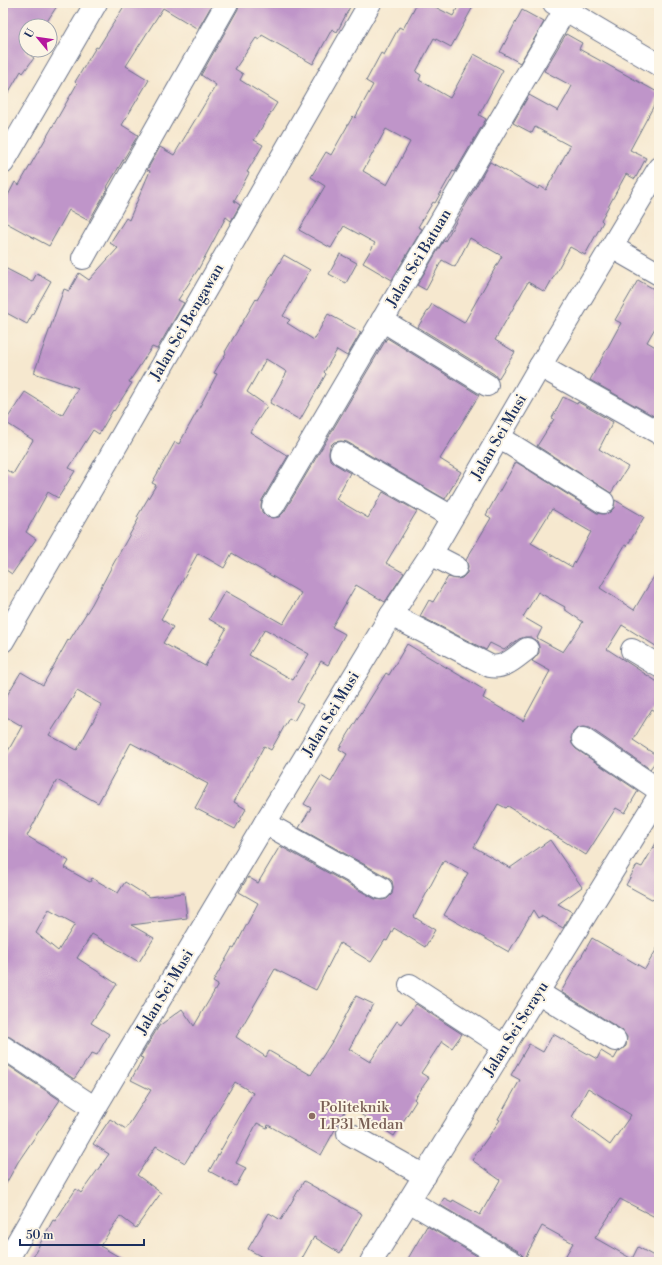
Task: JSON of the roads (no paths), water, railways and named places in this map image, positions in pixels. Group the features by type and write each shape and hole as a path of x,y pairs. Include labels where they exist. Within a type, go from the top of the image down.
{"street":[{"path":"3,163 96,3"},
{"path":"83,258 227,3"},
{"name":"Jalan Sei Bengawan","path":"3,641 370,3"},
{"path":"569,8 659,65"},
{"name":"Jalan Sei Batuan","path":"273,506 382,320 569,8"},
{"name":"Jalan Sei Musi","path":"7,1255 265,823 391,615 431,554 540,366 659,168"},
{"path":"612,247 659,274"},
{"path":"382,320 487,385"},
{"path":"540,366 659,433"},
{"path":"499,437 603,502"},
{"path":"341,453 452,517"},
{"path":"431,554 456,568"},
{"path":"391,615 490,666 496,667 505,665 527,649"},
{"path":"632,650 659,666"},
{"path":"583,739 659,790"},
{"name":"Jalan Sei Serayu","path":"371,1262 539,993 659,796"},
{"path":"265,823 381,888"},
{"path":"410,985 505,1047"},
{"path":"539,993 615,1040"},
{"path":"3,1047 96,1108"},
{"path":"348,1133 425,1176"},
{"path":"409,1201 512,1262"}],"place":[{"name":"Politeknik LP31 Medan","path":"312,1116"}]}
